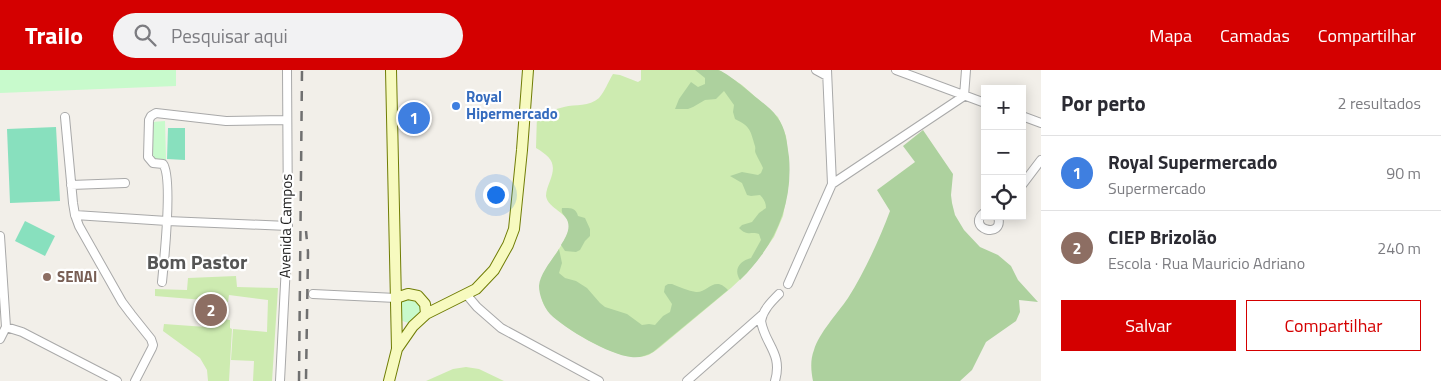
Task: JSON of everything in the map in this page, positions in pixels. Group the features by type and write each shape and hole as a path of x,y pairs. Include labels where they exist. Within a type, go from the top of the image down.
{"main road":[{"path":"389,381 397,349 391,70"},
{"path":"397,349 413,326 426,314 476,288 494,270 504,254 514,229 528,70"},
{"path":"396,298 408,294 418,296 425,304 426,314"},
{"path":"396,318 402,324 413,326"}],"street":[{"name":"Avenida Campos","path":"280,381 288,226 287,70"},
{"path":"788,284 832,184 827,73 816,70"},
{"path":"896,70 981,102"},
{"path":"964,96 966,70"},
{"path":"832,184 964,96"},
{"path":"162,282 167,221 166,168 163,164 151,162 148,157 149,120 151,116 156,113 226,121 287,120"},
{"path":"65,117 75,215 84,236 122,302 152,342 152,348 135,381"},
{"path":"1026,117 1041,123"},
{"path":"1026,180 1041,160"},
{"path":"72,185 125,183"},
{"path":"75,215 288,226"},
{"path":"981,216 979,222 985,230 997,227 999,220"},
{"path":"0,236 6,327 0,339"},
{"path":"313,294 396,298"},
{"path":"466,294 477,307 501,328 599,381"},
{"path":"775,381 777,361 761,324 762,317 768,306 779,294"},
{"path":"687,381 762,317"},
{"path":"6,327 22,332 117,381"}],"green space":[{"path":"0,70 176,70 176,86 0,93"},
{"path":"641,70 719,70 742,85 778,117 786,136 789,182 783,216 774,237 747,273 657,350 639,357 618,353 579,335 558,321 545,306 540,290 542,276 562,244 569,229 569,224 564,215 548,201 546,192 552,175 553,165 546,154 536,148 537,114 591,103 599,98 613,74 638,82 641,80"},
{"path":"695,70 718,70 730,77 772,111 780,121 786,136 789,157 788,192 779,224 763,253 740,280 737,272 739,266 751,258 761,240 759,234 747,233 739,228 752,222 766,206 760,195 747,195 742,183 730,176 742,172 758,175 763,168 755,153 751,133 744,124 735,119 734,105 724,91 716,99 705,100 688,109 675,109 679,99 691,82 698,87 705,84 705,78"},
{"path":"165,121 166,160 152,160 152,122"},
{"path":"56,127 60,201 10,203 7,129"},
{"path":"168,128 185,128 185,160 167,159"},
{"path":"923,130 953,174 952,203 955,215 964,230 980,247 998,255 1011,266 1018,280 1038,302 1019,300 1020,312 1016,321 986,342 972,370 960,381 813,381 811,362 816,344 860,277 890,211 877,190 915,162 903,146"},
{"path":"562,208 570,208 578,216 585,218 590,229 590,236 580,250 576,252 565,251 561,245 568,228 568,221 562,212"},
{"path":"25,221 55,236 45,256 15,241"},
{"path":"559,249 562,263 559,273 565,278 576,281 587,288 605,307 627,314 642,325 655,325 663,316 670,312 672,304 664,292 665,286 668,284 696,292 700,292 715,284 719,284 728,290 653,352 637,357 622,355 612,352 577,334 557,320 546,308 540,293 540,281 544,271"},
{"path":"236,276 237,287 278,288 272,381 253,381 254,361 231,360 233,329 267,332 268,300 229,295 228,302 155,296 155,289 187,290 188,278"},
{"path":"417,298 423,312 409,323 399,319 398,304 401,299"},
{"path":"207,317 230,320 230,328 232,329 229,381 208,381 207,370 200,358 163,331 164,324 206,327"},
{"path":"466,367 479,369 504,381 426,381 453,369"}],"railway":[{"path":"299,381 302,70"},
{"path":"306,231 308,252 306,379"}],"place":[{"name":"Royal Hipermercado","path":"456,106"},
{"name":"Royal Supermercado","path":"414,118"},
{"name":"SENAI","path":"47,277"},
{"name":"CIEP Brizolão","path":"211,310"}],"district":[{"name":"Bom Pastor","path":"197,262"}]}
